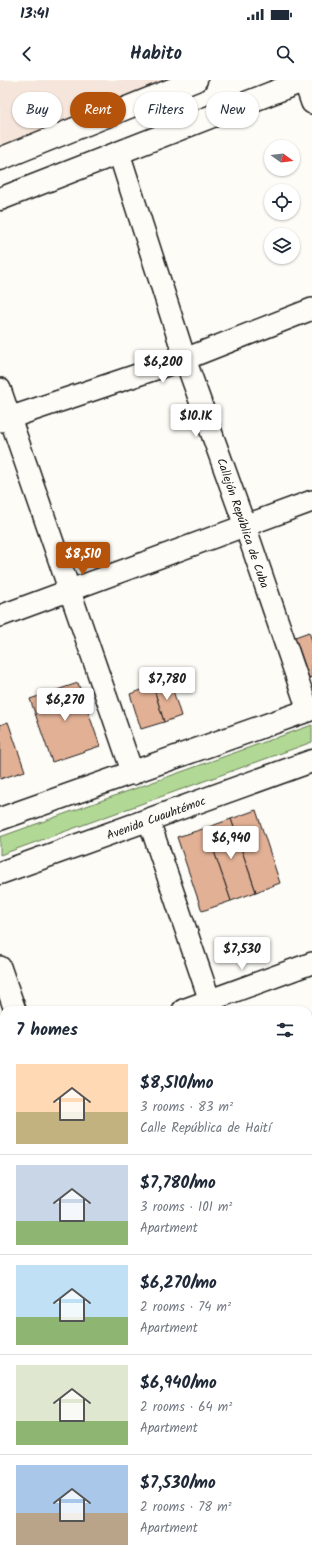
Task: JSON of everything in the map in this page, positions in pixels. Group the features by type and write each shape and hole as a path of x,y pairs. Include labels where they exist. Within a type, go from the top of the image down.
{"main road":[{"path":"0,159 196,80"},
{"path":"0,199 304,80"},
{"path":"0,820 310,710"},
{"name":"Avenida Cuauhtémoc","path":"0,873 149,821 312,761"}],"street":[{"path":"304,80 312,103"},
{"name":"Callejón República de Cuba","path":"119,153 185,359 310,710"},
{"path":"5,419 185,359 312,309"},
{"path":"0,389 5,419 71,590 133,774"},
{"path":"0,616 312,501"},
{"path":"149,821 211,1005 312,963"},
{"path":"0,967 14,1006"}],"shaded area":[{"path":"0,80 166,80 126,96 126,92 70,92 70,119 62,123 62,92 12,92 12,128 49,128 0,148"}],"green space":[{"path":"312,725 312,742 0,855 0,837"}],"building":[{"path":"309,632 312,641 312,677 309,678 295,637"},
{"path":"170,681 181,716 164,722 153,686"},
{"path":"78,683 100,746 52,762 30,699"},
{"path":"153,686 164,722 141,729 130,694"},
{"path":"8,722 25,771 0,779 0,725"},
{"path":"256,810 280,883 256,892 231,819"},
{"path":"231,819 256,892 231,901 206,828"},
{"path":"206,828 231,901 202,911 177,837"}]}
